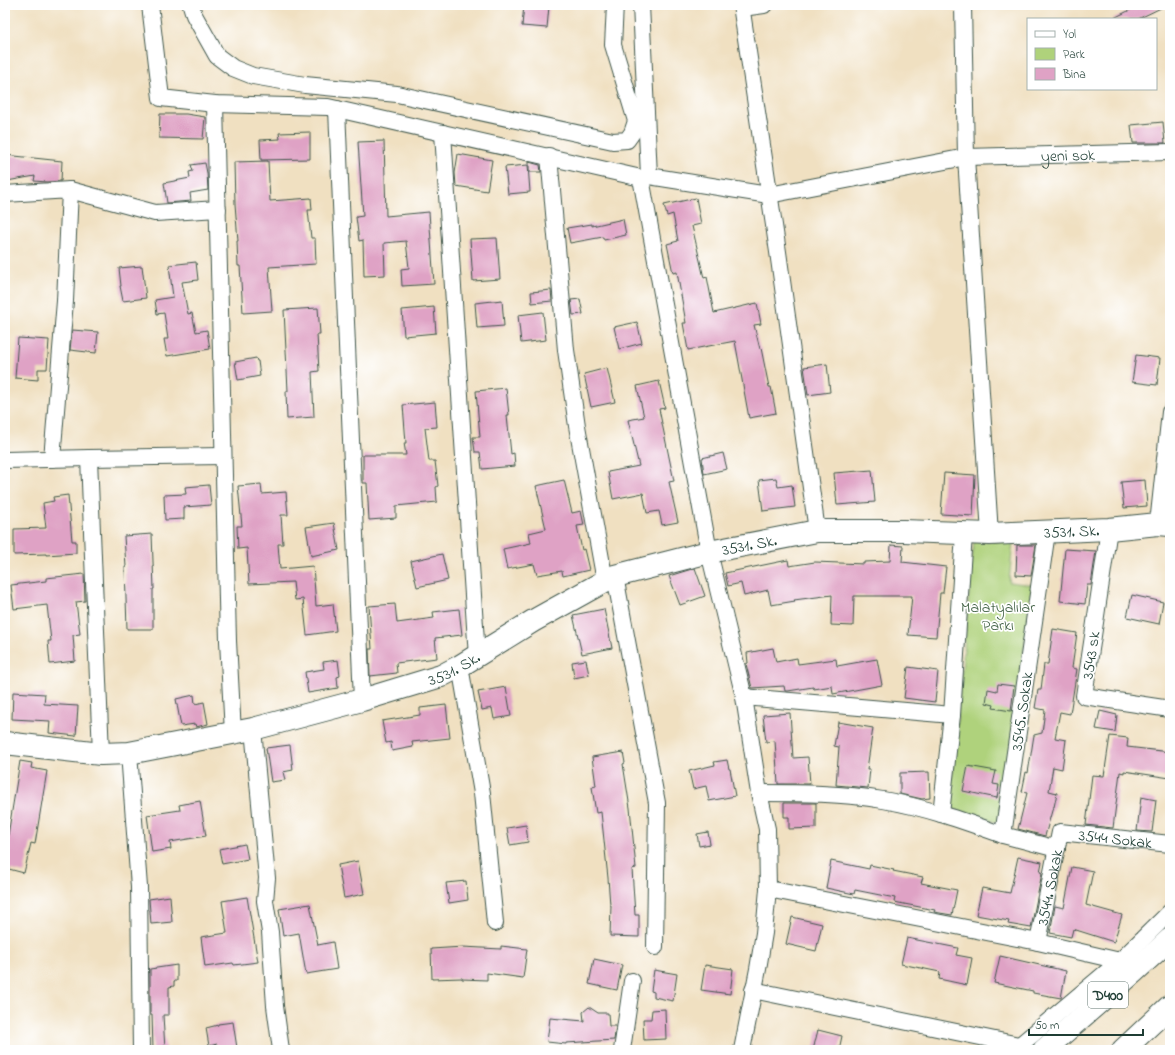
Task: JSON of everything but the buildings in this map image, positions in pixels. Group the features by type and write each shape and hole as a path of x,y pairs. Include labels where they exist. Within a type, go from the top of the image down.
{"main road":[{"name":"3531. Sk.","path":"5,743 101,754 130,754 243,731 362,700 441,676 468,662 533,621 610,578 709,552 816,531 903,531 990,534 1109,529 1164,524"},
{"name":"D400","path":"1044,1050 1170,939"},
{"path":"1122,1050 1170,1006"}],"street":[{"name":"yeni sok","path":"150,5 161,98 215,104 328,107 645,177 770,195 966,157 1170,152"},
{"path":"191,5 194,15 217,56 233,68 253,76 306,84 397,94 613,141 627,140 632,133 636,121 614,45 615,5"},
{"path":"641,5 645,177 709,552 744,697 759,793 767,829 768,889 764,933 742,1050"},
{"path":"764,5 741,6 770,195 816,531"},
{"path":"963,5 966,157 990,534"},
{"path":"215,104 228,641 267,878 266,901 270,932 275,1006 282,1050"},
{"path":"337,109 362,700"},
{"path":"443,133 468,662 495,923"},
{"path":"549,156 568,365 577,426 657,803 655,947"},
{"path":"5,194 70,190 155,213 218,208"},
{"path":"52,459 65,301 70,190"},
{"path":"1164,524 1170,412"},
{"path":"5,460 223,456"},
{"path":"89,458 101,754"},
{"name":"3543 sk","path":"1109,529 1084,696 1170,709"},
{"name":"3545. Sokak","path":"1003,835 1046,532"},
{"path":"941,814 952,715 964,534"},
{"path":"744,697 952,715"},
{"path":"130,754 139,887 141,1050"},
{"path":"759,793 833,794 884,800 941,814 1003,835 1057,849"},
{"name":"3544 Sokak","path":"1060,832 1170,844"},
{"name":"3544. Sokak","path":"1038,942 1060,832"},
{"path":"768,889 1038,942 1120,961"},
{"path":"753,990 1016,1048 1085,992 1120,961 1170,912"},
{"path":"622,1050 632,981"}],"green space":[{"name":"Malatyalılar Parkı","path":"974,541 1013,542 1009,582 1032,585 1002,824 949,808"}]}
